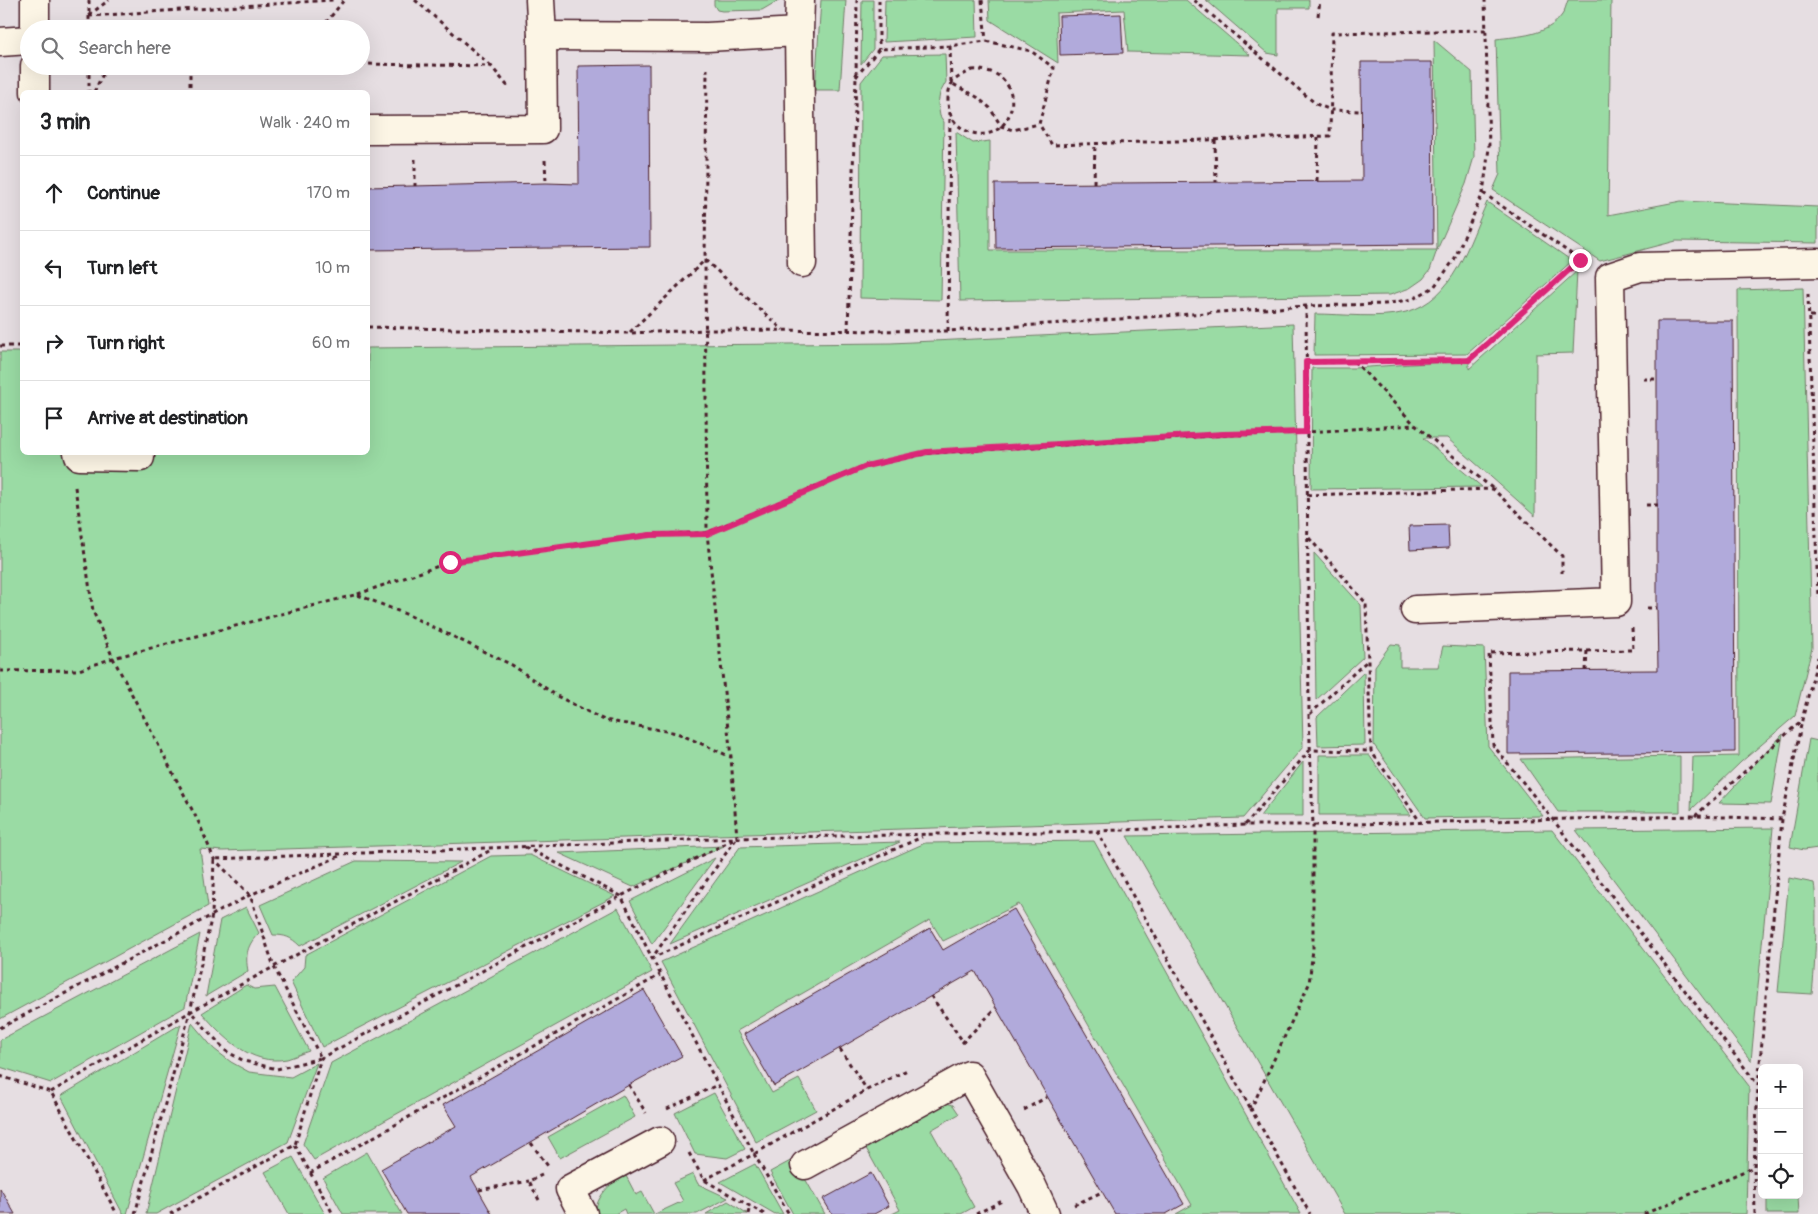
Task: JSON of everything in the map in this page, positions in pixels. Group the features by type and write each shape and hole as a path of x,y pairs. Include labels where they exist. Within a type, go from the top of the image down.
{"lane":[{"path":"35,0 35,20"},
{"path":"370,130 543,129 540,0"},
{"path":"800,0 802,263"},
{"path":"542,36 707,37 799,32"},
{"path":"0,42 20,41"},
{"path":"35,75 36,90"},
{"path":"1415,610 1616,602 1610,277 1640,267 1818,263"},
{"path":"99,455 140,457"},
{"path":"805,1165 969,1074 1032,1186 1056,1212"},
{"path":"582,1214 570,1189 655,1129"}],"path":[{"path":"89,0 89,20"},
{"path":"89,16 109,0"},
{"path":"89,16 333,0"},
{"path":"328,20 344,0"},
{"path":"414,0 490,66 543,129"},
{"path":"848,331 857,0"},
{"path":"856,77 879,48 879,0"},
{"path":"982,0 986,41"},
{"path":"1194,0 1316,104 1331,110 1361,111"},
{"path":"1318,16 1320,0"},
{"path":"370,327 630,333 707,330 948,331 1306,306 1385,304 1413,299 1434,287 1454,260 1483,193 1489,148 1485,0"},
{"path":"879,48 950,46 986,41 1031,51 1054,68 1039,124 1052,145 1330,136 1332,33 1486,30"},
{"path":"652,958 736,838 731,757 707,534 705,260 707,37"},
{"path":"948,331 950,112 948,102 951,83 950,46"},
{"path":"370,64 490,66"},
{"path":"950,112 954,121 962,128 972,133 982,134 992,132 1001,126 1008,118 1012,102 1009,86 993,72 972,70 951,83"},
{"path":"89,75 89,90"},
{"path":"95,90 102,75"},
{"path":"190,75 190,90"},
{"path":"951,83 977,96 990,108 1001,126 1013,130 1039,124"},
{"path":"1317,181 1318,137"},
{"path":"1215,140 1216,182"},
{"path":"1094,183 1095,143"},
{"path":"1483,193 1580,260 1610,277"},
{"path":"705,260 784,330"},
{"path":"630,333 705,260"},
{"path":"1306,362 1469,360 1580,260"},
{"path":"1808,289 1818,598"},
{"path":"1251,1110 1308,984 1314,949 1313,825 1309,715 1306,306"},
{"path":"1810,316 1818,316"},
{"path":"0,346 20,346"},
{"path":"1354,360 1415,425 1493,489 1562,556 1562,605"},
{"path":"0,671 79,670 112,658 358,594 450,562 650,535 707,534 866,466 927,452 1223,434 1306,432 1415,425"},
{"path":"78,455 75,484 93,611 112,658 199,822 214,859 250,895 274,967 321,1058 294,1145 170,1214"},
{"path":"1307,495 1493,489"},
{"path":"1308,538 1366,603 1371,751 1421,823"},
{"path":"358,594 408,615 512,665 557,696 604,720 676,732 731,757"},
{"path":"1586,671 1587,650 1489,653 1493,745 1758,1085 1754,1167 1755,1214"},
{"path":"1760,1064 1782,818 1802,720 1818,657"},
{"path":"1309,715 1367,660"},
{"path":"1695,816 1802,720"},
{"path":"1310,750 1371,751"},
{"path":"1245,825 1310,750"},
{"path":"214,859 736,838 1097,831 1245,825 1554,821 1695,816 1782,818"},
{"path":"1097,831 1310,1214"},
{"path":"652,958 925,835"},
{"path":"190,1012 226,1051 244,1062 277,1070 321,1058 622,896 736,838"},
{"path":"525,847 622,896 660,975 754,1154 789,1214"},
{"path":"51,1092 190,1012 494,849"},
{"path":"0,1028 250,895 345,854"},
{"path":"135,1214 190,1012 212,915 214,859"},
{"path":"310,1173 660,975"},
{"path":"955,1047 964,1042 996,1008"},
{"path":"840,1048 867,1090"},
{"path":"764,1214 704,1180 867,1090 911,1068"},
{"path":"0,1076 51,1092 116,1214"},
{"path":"629,1085 655,1129"},
{"path":"1019,1113 1047,1097"},
{"path":"531,1143 551,1170"},
{"path":"294,1145 333,1214"},
{"path":"1644,1214 1754,1167"},
{"path":"478,1190 529,1181"},
{"path":"1056,1212 1102,1192"},
{"path":"748,1214 750,1206"}],"green space":[{"path":"714,0 779,0 762,10 722,11 717,10"},
{"path":"821,0 846,0 840,90 815,90"},
{"path":"862,0 873,0 873,49 861,64"},
{"path":"885,0 976,0 977,37 884,42"},
{"path":"989,0 1186,0 1250,55 1128,52 1124,10 1056,13 1058,63 990,20"},
{"path":"1206,0 1309,0 1309,8 1278,8 1278,55 1267,53"},
{"path":"1568,0 1611,0 1608,215 1681,201 1818,207 1818,243 1676,241 1600,261 1493,190 1500,174 1496,39 1532,34 1549,27 1562,15"},
{"path":"1434,40 1472,72 1474,157 1466,184 1437,250"},
{"path":"945,54 946,82 940,93 938,104 940,116 944,122 941,300 860,298 861,82 882,55"},
{"path":"956,132 973,143 990,141 990,250 1437,250 1430,270 1423,279 1410,288 1390,295 960,301"},
{"path":"1487,202 1572,261 1467,354 1314,355 1315,314 1373,316 1395,314 1423,305 1436,295 1458,268"},
{"path":"1577,271 1573,353 1536,354 1535,516 1447,438 1423,438 1482,487 1311,489 1312,368 1354,368 1469,360 1469,369"},
{"path":"1803,288 1812,648 1795,716 1741,762 1691,810 1693,757 1739,756 1738,290"},
{"path":"1293,324 1303,747 1243,818 222,851 200,849 208,906 0,1019 0,352 20,352 20,455 370,455 370,348 891,343"},
{"path":"1314,553 1361,605 1363,657 1316,700"},
{"path":"1391,644 1400,645 1400,667 1438,667 1443,646 1484,648 1488,746 1543,816 1425,818 1374,745 1375,666"},
{"path":"1364,672 1365,745 1318,746 1317,717"},
{"path":"1783,734 1771,804 1719,803"},
{"path":"1809,739 1818,741 1818,848 1804,850 1790,847"},
{"path":"1319,755 1369,755 1411,815 1319,815"},
{"path":"1680,756 1680,812 1558,812 1521,759"},
{"path":"1303,762 1303,816 1260,816"},
{"path":"1773,828 1751,1061 1576,830"},
{"path":"1552,830 1749,1086 1746,1214 1345,1214 1127,836"},
{"path":"1094,841 1301,1214 1176,1214 1192,1205 1019,904 943,941 930,920 737,1031 772,1093 799,1079 816,1110 756,1142 661,962 925,843"},
{"path":"900,842 670,944 740,847"},
{"path":"724,846 633,887 559,853"},
{"path":"530,855 615,896 322,1047 291,982 304,967 305,955 491,856"},
{"path":"715,858 652,944 630,901"},
{"path":"356,861 461,862 300,946 288,937 273,935 260,905"},
{"path":"1789,878 1814,883 1816,937 1812,994 1778,992"},
{"path":"246,907 259,933 248,950 248,971 206,996 220,920"},
{"path":"618,908 652,972 314,1160 303,1144 331,1063"},
{"path":"200,934 185,1007 51,1083 0,1067 0,1040"},
{"path":"246,985 254,989 275,987 309,1051 287,1059 261,1058 239,1048 202,1013"},
{"path":"192,1023 214,1049 231,1062 249,1072 291,1077 317,1063 288,1142 156,1214 146,1214"},
{"path":"181,1024 127,1214 123,1214 61,1096"},
{"path":"714,1093 745,1149 727,1158 695,1154 675,1113"},
{"path":"623,1095 635,1117 560,1158 548,1137"},
{"path":"943,1102 953,1105 959,1114 931,1130 974,1207 961,1214 892,1214 900,1210 862,1141"},
{"path":"367,1152 402,1214 343,1214 323,1178"},
{"path":"293,1157 325,1214 289,1214 265,1172"},
{"path":"794,1159 825,1214 793,1214 770,1172"},
{"path":"755,1164 783,1214 775,1214 720,1182"},
{"path":"625,1174 636,1195 642,1192 654,1214 626,1214 624,1209 615,1214 595,1214 601,1196 614,1182"},
{"path":"693,1174 698,1184 728,1198 697,1214 655,1214 683,1201 673,1183"},
{"path":"1767,1199 1798,1199 1799,1214 1767,1214"},
{"path":"728,1201 748,1214 706,1214"}],"building":[{"path":"1121,14 1123,53 1060,55 1059,16"},
{"path":"1361,62 1432,62 1433,244 996,248 995,184 1362,181"},
{"path":"649,65 650,247 370,250 370,187 579,184 578,66"},
{"path":"1657,321 1733,321 1735,752 1508,754 1508,671 1658,670"},
{"path":"1448,525 1449,548 1410,550 1409,526"},
{"path":"1014,909 1184,1204 1166,1214 1115,1214 975,971 774,1086 744,1034 930,928 943,950"},
{"path":"644,990 682,1056 471,1177 492,1214 407,1214 381,1169 456,1126 443,1105"},
{"path":"871,1173 889,1206 874,1214 832,1214 823,1199"},
{"path":"0,1188 15,1214 0,1214"}],"route":[{"path":"450,562 650,535 707,534 866,466 927,452 1223,434 1306,432 1306,362 1469,360 1580,260"}]}
